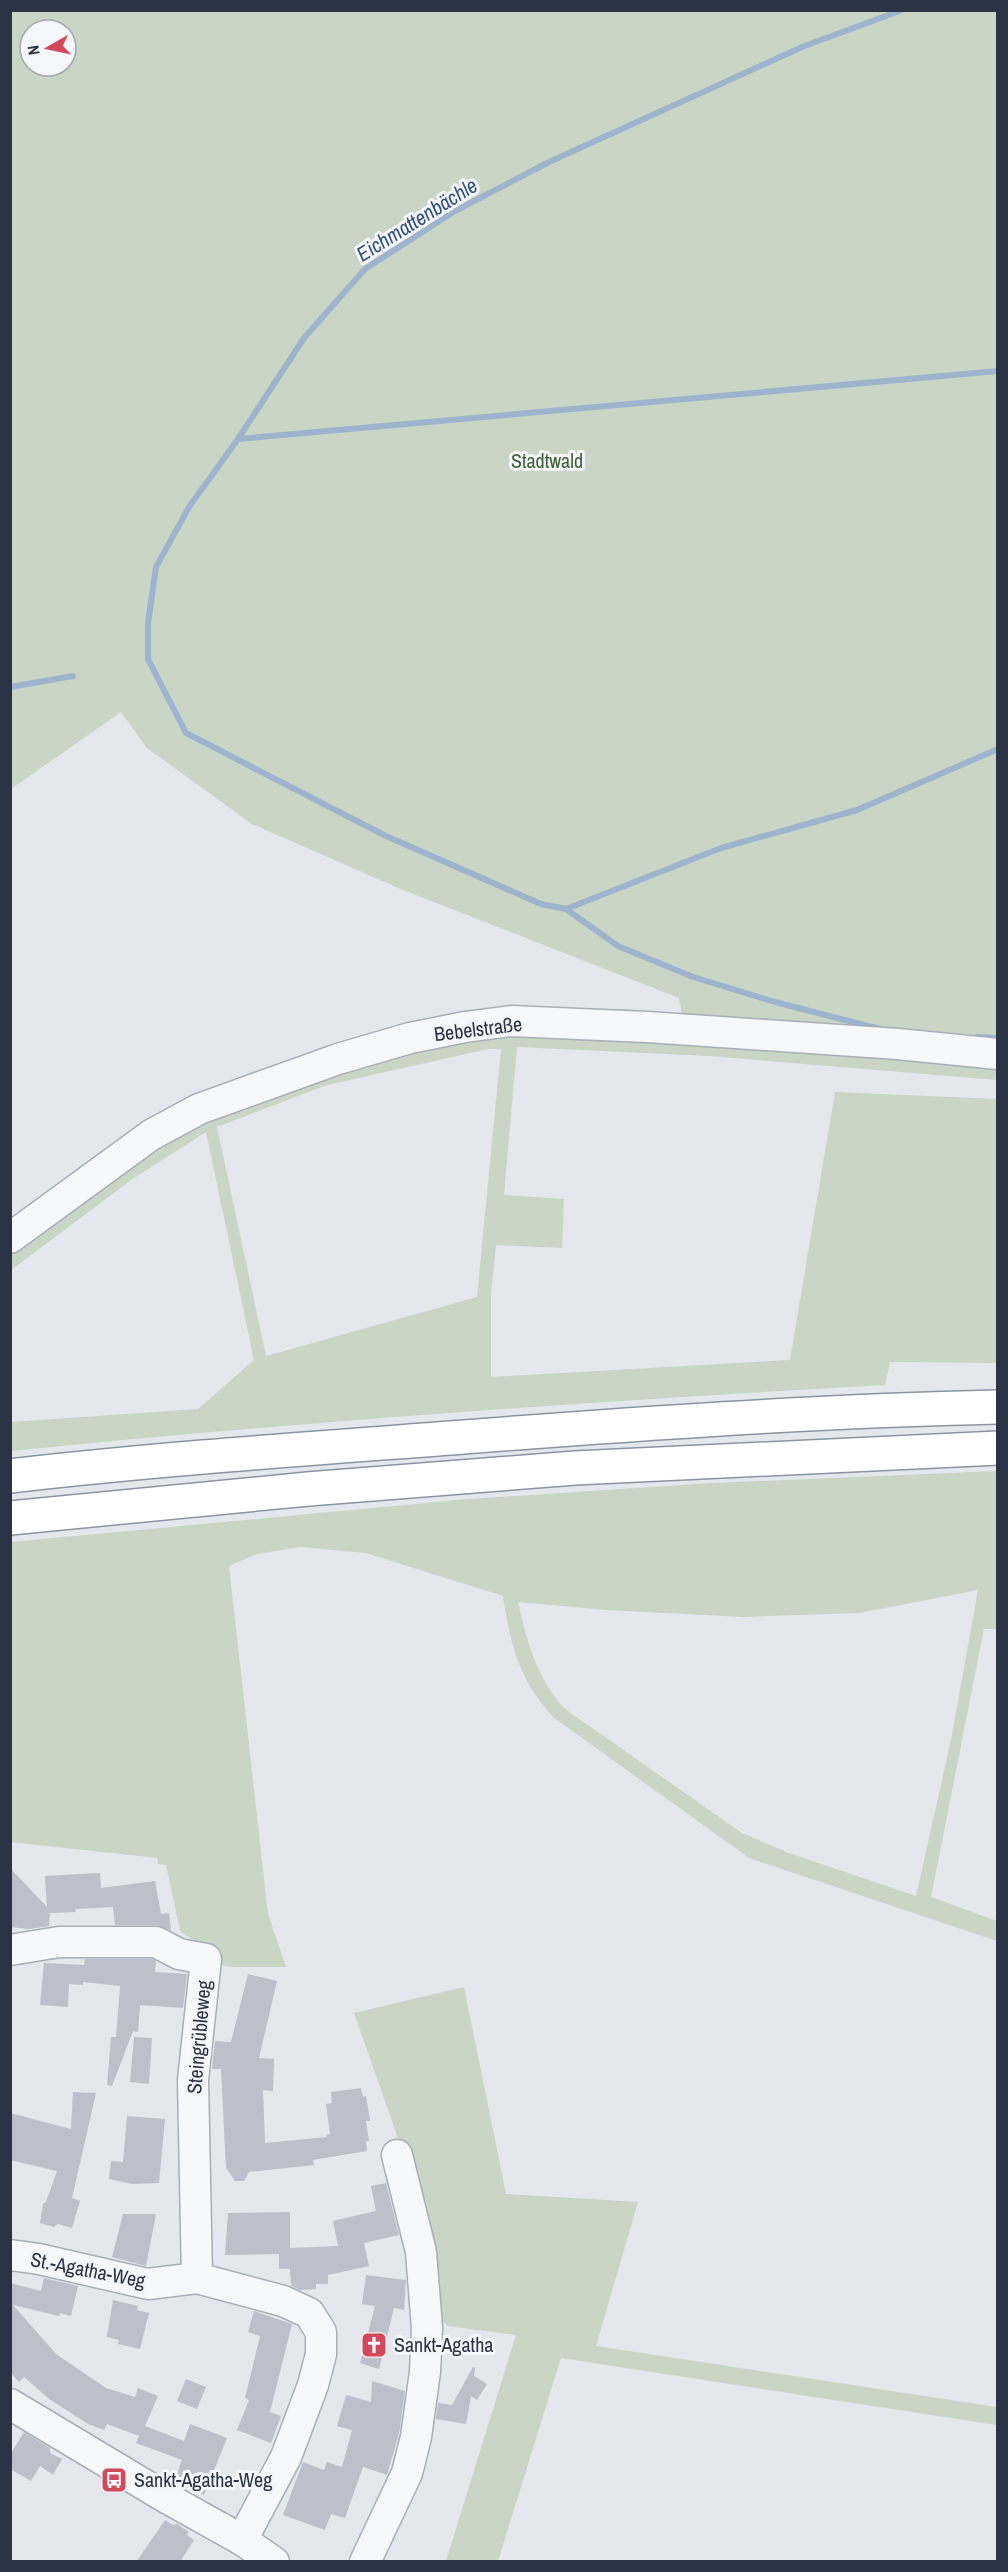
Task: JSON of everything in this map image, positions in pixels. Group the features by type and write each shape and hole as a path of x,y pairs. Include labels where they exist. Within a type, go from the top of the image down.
{"highway":[{"path":"10,1476 305,1449 575,1428 935,1408 998,1407"},
{"path":"10,1518 308,1489 575,1468 998,1448"}],"street":[{"name":"Bebelstraße","path":"10,1238 152,1135 199,1108 338,1059 410,1038 465,1027 511,1021 647,1027 898,1044 998,1054"},
{"name":"Steingrübleweg","path":"10,1950 59,1942 156,1942 179,1953 206,1959 193,2080 197,2278"},
{"path":"365,2562 407,2473 416,2437 425,2372 427,2328 421,2252 397,2155"},
{"name":"St.-Agatha-Weg","path":"10,2255 39,2259 148,2284 197,2278 283,2301 309,2313 321,2332 321,2354 304,2413 286,2457 242,2540"},
{"path":"11,2403 165,2497 242,2540 274,2562"}],"green space":[{"name":"Stadtwald","path":"11,11 997,11 997,1080 709,1056 517,1047 504,1195 564,1199 562,1248 496,1245 491,1293 491,1377 790,1360 835,1092 997,1099 997,1363 890,1362 885,1385 447,1413 11,1451 11,1422 198,1409 254,1360 206,1132 131,1180 11,1270 11,1219 132,1130 181,1103 252,1072 417,1020 473,1011 626,1009 682,1015 679,998 403,890 252,824 147,748 121,712 11,789","holes":["488,1049 501,1049 477,1297 266,1356 217,1127 327,1085"]},
{"path":"997,1471 997,1629 984,1629 931,1897 997,1921 997,1941 749,1858 553,1717 532,1689 518,1661 503,1596 366,1553 300,1547 257,1554 229,1566 268,1914 286,1967 232,1967 217,1964 207,1949 180,1930 166,1865 158,1864 157,1858 11,1842 11,1542 468,1499 712,1483","holes":["978,1590 951,1740 916,1896 789,1853 742,1833 565,1709 540,1673 529,1646 518,1602 606,1610 743,1617 859,1613"]},
{"path":"464,1987 506,2194 638,2202 596,2346 997,2407 997,2425 561,2358 498,2561 446,2561 516,2335 448,2326 439,2318 419,2198 354,2013"}],"building":[{"path":"10,1868 47,1907 45,1876 100,1873 101,1888 155,1881 161,1914 169,1913 171,1930 156,1925 115,1925 113,1907 50,1913 49,1926 29,1929 10,1927"},
{"path":"85,1959 152,1959 156,1961 155,1972 187,1974 183,2008 140,2005 138,2032 133,2031 112,2086 107,2085 111,2037 116,2037 120,1986 83,1982 83,1985 69,1984 68,2007 40,2005 44,1963 84,1965"},
{"path":"248,1974 277,1981 259,2058 274,2059 273,2091 263,2090 265,2143 327,2137 326,2135 330,2134 326,2104 332,2103 331,2092 361,2088 363,2097 366,2096 370,2121 366,2121 369,2141 366,2141 367,2151 313,2160 314,2165 249,2172 244,2181 235,2181 226,2168 221,2069 212,2069 215,2041 231,2042"},
{"path":"134,2037 152,2038 149,2084 130,2082"},
{"path":"73,2092 96,2093 72,2198 80,2201 72,2228 58,2224 54,2227 40,2223 43,2204 46,2202 57,2171 10,2160 10,2113 71,2129"},
{"path":"127,2116 165,2119 159,2183 132,2184 109,2179 111,2161 123,2162"},
{"path":"386,2183 399,2235 364,2243 369,2266 328,2275 328,2284 316,2284 316,2289 300,2290 291,2286 290,2269 279,2269 279,2254 225,2255 228,2213 290,2212 290,2248 338,2246 333,2221 376,2211 371,2186"},
{"path":"123,2214 156,2214 146,2266 112,2257"},
{"path":"366,2275 406,2280 404,2310 394,2308 379,2369 360,2363 375,2306 362,2304"},
{"path":"44,2278 78,2286 71,2316 60,2313 59,2316 13,2305 56,2354 106,2388 135,2397 138,2388 158,2396 145,2426 184,2441 190,2424 227,2438 204,2495 174,2482 182,2460 136,2443 139,2436 107,2424 104,2430 88,2424 49,2399 24,2377 19,2382 10,2372 10,2283 41,2291"},
{"path":"113,2300 138,2306 137,2310 149,2313 140,2349 118,2344 119,2340 107,2337"},
{"path":"254,2311 292,2324 270,2412 281,2416 271,2443 237,2430 249,2400 245,2398 260,2336 248,2332"},
{"path":"473,2367 475,2368 474,2376 487,2384 477,2400 471,2396 466,2424 436,2419 438,2403 452,2405"},
{"path":"186,2379 206,2387 197,2409 177,2401"},
{"path":"372,2381 405,2391 399,2434 387,2475 363,2467 345,2518 331,2514 325,2530 283,2515 303,2462 324,2470 327,2462 342,2467 352,2430 337,2426 346,2395 371,2402"},
{"path":"24,2432 50,2448 50,2453 62,2459 53,2475 40,2466 31,2481 10,2469 10,2455"},
{"path":"165,2520 189,2532 187,2535 194,2540 180,2562 136,2562"}],"waterway":[{"name":"Eichmattenbächle","path":"902,10 802,47 549,162 455,211 365,269 304,338 238,439 189,507 156,567 148,623 148,659 186,733 386,836 541,904 566,909 721,848 857,810 998,749"},
{"path":"238,439 998,371"},
{"name":"Eichmattenbächle","path":"10,687 73,676"},
{"path":"566,909 618,946 693,977 775,1002 880,1029"},
{"path":"977,1037 998,1038"}],"place":[{"name":"Sankt-Agatha","path":"374,2345"},
{"name":"Sankt-Agatha-Weg","path":"114,2480"}]}
